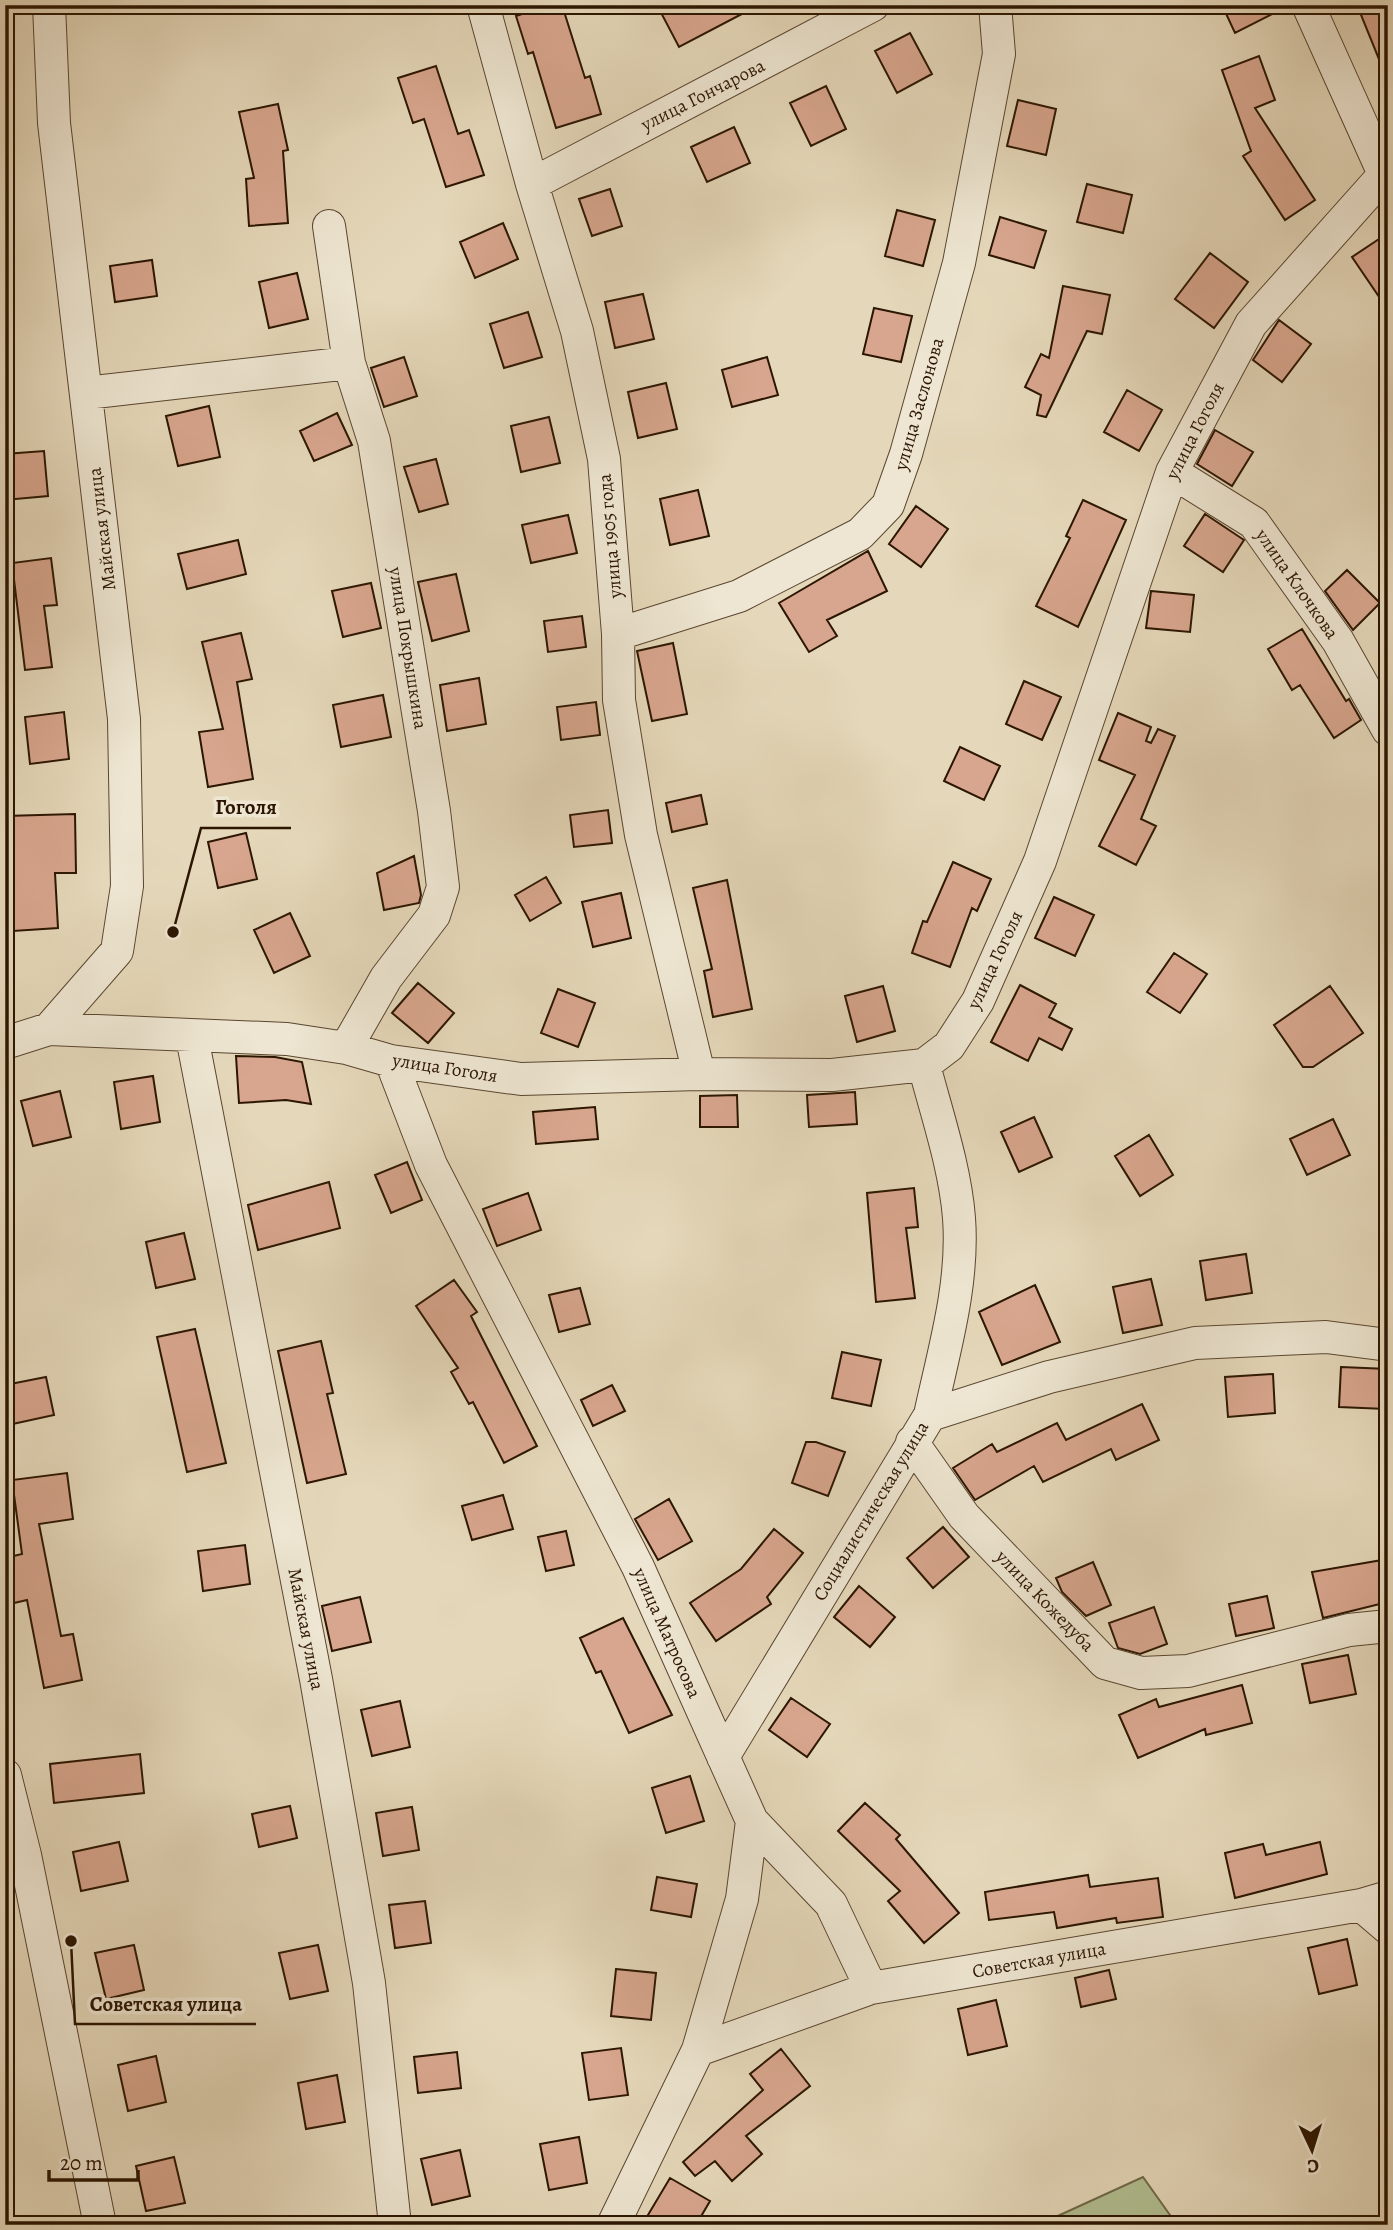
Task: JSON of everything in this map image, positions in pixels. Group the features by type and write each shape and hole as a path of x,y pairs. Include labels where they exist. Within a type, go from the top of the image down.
{"street":[{"name":"Майская улица","path":"49,5 54,123 124,719 127,886 117,951 49,1029"},
{"name":"улица 1905 года","path":"483,5 532,184 577,331 604,459 618,634 619,700 641,835 699,1074"},
{"name":"улица Гончарова","path":"532,184 873,5"},
{"name":"улица Заслонова","path":"618,634 739,596 860,534 888,505 906,454 959,263 999,54 995,5"},
{"path":"1308,5 1385,179"},
{"name":"улица Гоголя","path":"5,1043 49,1029 287,1039 346,1048 391,1060 521,1079 699,1074 832,1075 924,1065 949,1046 978,1001 1040,861 1172,472 1251,324 1385,179"},
{"name":"улица Покрышкина","path":"329,226 349,363 376,454 434,811 443,887 434,915 386,978 346,1048"},
{"path":"86,393 349,363"},
{"name":"улица Клочкова","path":"1172,472 1254,523 1338,641 1388,730"},
{"name":"Майская улица","path":"192,1037 309,1639 369,1983 395,2225"},
{"name":"улица Матросова","path":"391,1060 432,1165 638,1567 752,1821"},
{"path":"924,1065 944,1142 959,1217 958,1289 930,1415"},
{"name":"Социалистическая улица","path":"723,1757 930,1415 1049,1377 1195,1343 1326,1337 1388,1345"},
{"name":"улица Кожедуба","path":"912,1442 964,1517 1105,1663 1141,1673 1188,1671 1349,1630 1388,1626"},
{"path":"5,1775 25,1856 100,2225"},
{"path":"752,1821 831,1904 871,1988"},
{"path":"613,2225 698,2050 742,1899 752,1821"},
{"path":"1374,1901 1388,1928"},
{"name":"Советская улица","path":"698,2050 871,1988 1374,1901"}],"green space":[{"path":"1143,2177 1177,2225 1038,2225"}],"building":[{"path":"549,5 562,5 585,78 590,76 601,114 556,128 533,52 528,54 516,16"},
{"path":"657,5 759,5 679,47"},
{"path":"1222,5 1290,5 1235,33"},
{"path":"1357,5 1388,5 1388,79 1387,79"},
{"path":"910,33 932,74 897,93 875,51"},
{"path":"1259,56 1275,100 1255,108 1315,200 1285,220 1243,156 1251,151 1222,70"},
{"path":"436,66 458,134 469,130 484,175 446,187 424,119 413,123 398,78"},
{"path":"826,86 846,129 811,146 790,103"},
{"path":"1018,100 1056,109 1046,155 1007,146"},
{"path":"278,104 288,150 283,151 288,223 249,226 246,179 254,178 239,112"},
{"path":"734,127 750,163 707,182 691,147"},
{"path":"1087,184 1132,195 1123,233 1077,222"},
{"path":"610,189 622,226 592,236 579,199"},
{"path":"897,210 935,220 923,266 885,256"},
{"path":"1000,217 1046,231 1034,268 989,255"},
{"path":"503,223 518,259 475,278 460,242"},
{"path":"1388,233 1388,310 1352,257"},
{"path":"1210,253 1248,282 1214,328 1175,299"},
{"path":"152,260 157,296 115,302 110,266"},
{"path":"297,273 308,319 269,328 259,282"},
{"path":"1063,286 1110,295 1102,334 1087,331 1046,417 1037,415 1041,395 1025,387 1041,354 1049,358"},
{"path":"643,294 654,339 615,348 605,302"},
{"path":"874,308 912,316 901,362 863,354"},
{"path":"528,312 542,357 504,368 490,324"},
{"path":"1279,320 1311,344 1282,382 1253,360"},
{"path":"404,357 417,396 384,407 371,368"},
{"path":"767,357 778,395 732,407 722,370"},
{"path":"666,383 677,429 638,438 628,392"},
{"path":"1127,390 1162,410 1139,451 1104,432"},
{"path":"209,406 220,457 178,466 166,416"},
{"path":"337,413 352,445 314,461 300,431"},
{"path":"549,417 560,463 521,472 511,426"},
{"path":"1215,430 1253,452 1232,486 1197,464"},
{"path":"44,451 48,496 5,500 5,454"},
{"path":"436,459 448,504 419,512 404,467"},
{"path":"698,490 709,536 670,545 660,499"},
{"path":"1083,500 1126,520 1078,627 1036,606 1070,538 1066,536"},
{"path":"916,506 948,529 921,567 889,544"},
{"path":"1205,514 1244,540 1223,572 1184,546"},
{"path":"568,515 577,553 531,563 522,525"},
{"path":"238,540 246,574 187,589 178,554"},
{"path":"868,551 887,591 827,620 837,636 809,652 779,603"},
{"path":"51,558 57,605 44,606 52,667 25,670 12,563"},
{"path":"1347,570 1380,603 1353,630 1325,591"},
{"path":"456,574 469,631 432,641 418,582"},
{"path":"371,583 381,628 343,637 332,591"},
{"path":"1151,591 1194,595 1190,632 1146,628"},
{"path":"582,616 586,647 548,652 544,621"},
{"path":"1302,629 1346,701 1349,699 1361,720 1334,738 1300,685 1292,690 1268,649"},
{"path":"241,633 252,679 237,682 253,779 208,787 199,732 223,729 202,642"},
{"path":"673,643 687,714 652,721 637,651"},
{"path":"479,678 486,724 447,731 440,685"},
{"path":"1024,681 1061,697 1042,740 1006,724"},
{"path":"383,695 391,737 341,747 333,705"},
{"path":"596,702 600,735 561,740 557,707"},
{"path":"64,712 69,759 30,764 25,717"},
{"path":"1118,713 1151,727 1146,741 1151,743 1158,729 1175,736 1141,819 1156,826 1136,865 1099,846 1135,775 1099,760"},
{"path":"960,747 1000,766 984,800 944,781"},
{"path":"701,795 707,824 672,832 666,803"},
{"path":"608,810 612,843 574,847 570,815"},
{"path":"75,814 76,873 55,873 58,928 13,931 11,874 5,875 5,816"},
{"path":"246,833 257,879 218,888 208,842"},
{"path":"414,856 421,895 419,903 384,910 377,873"},
{"path":"953,862 991,879 977,911 972,908 950,967 912,953 923,921 927,922"},
{"path":"546,877 561,903 530,921 515,895"},
{"path":"727,880 752,1009 713,1017 704,971 712,969 693,888"},
{"path":"621,893 631,938 593,947 582,902"},
{"path":"1054,897 1094,915 1075,956 1035,938"},
{"path":"290,913 310,956 274,973 254,930"},
{"path":"1174,953 1207,974 1180,1013 1147,992"},
{"path":"418,983 454,1013 428,1043 392,1013"},
{"path":"1020,985 1056,1004 1049,1017 1072,1029 1062,1050 1039,1038 1028,1061 991,1042"},
{"path":"883,986 895,1031 857,1042 845,996"},
{"path":"1330,986 1363,1033 1313,1067 1303,1067 1274,1025"},
{"path":"558,989 595,1003 578,1047 541,1033"},
{"path":"236,1056 275,1057 302,1062 311,1104 286,1100 239,1103"},
{"path":"153,1076 160,1122 121,1129 114,1082"},
{"path":"60,1091 71,1137 33,1146 21,1101"},
{"path":"855,1092 857,1124 809,1127 807,1095"},
{"path":"737,1095 738,1127 700,1127 700,1096"},
{"path":"595,1107 598,1139 536,1144 533,1112"},
{"path":"1034,1117 1052,1157 1019,1172 1001,1132"},
{"path":"1333,1119 1350,1155 1307,1175 1290,1139"},
{"path":"1149,1135 1173,1175 1140,1196 1115,1156"},
{"path":"407,1162 422,1200 391,1213 375,1175"},
{"path":"329,1182 340,1228 258,1250 248,1205"},
{"path":"914,1188 918,1227 906,1228 915,1298 876,1302 867,1193"},
{"path":"528,1193 541,1230 497,1246 483,1209"},
{"path":"184,1233 195,1279 156,1288 146,1242"},
{"path":"1246,1254 1252,1293 1206,1300 1200,1261"},
{"path":"1151,1279 1162,1325 1123,1333 1113,1287"},
{"path":"454,1280 477,1312 471,1316 537,1446 504,1463 473,1402 469,1404 451,1372 458,1368 416,1306"},
{"path":"1035,1285 1060,1342 1002,1365 979,1312"},
{"path":"580,1288 590,1324 559,1332 549,1295"},
{"path":"195,1329 226,1463 187,1472 157,1337"},
{"path":"321,1341 333,1393 327,1394 346,1474 307,1483 278,1351"},
{"path":"842,1352 881,1360 871,1406 832,1398"},
{"path":"1341,1367 1388,1369 1386,1409 1339,1407"},
{"path":"1273,1374 1275,1413 1228,1417 1225,1377"},
{"path":"46,1377 54,1415 8,1425 5,1385"},
{"path":"612,1385 625,1411 593,1426 581,1400"},
{"path":"1142,1404 1159,1440 1116,1460 1111,1449 1043,1482 1034,1466 975,1500 953,1468 992,1444 997,1452 1057,1423 1066,1440"},
{"path":"806,1442 816,1442 845,1452 828,1496 792,1483"},
{"path":"67,1473 73,1519 39,1524 61,1636 73,1634 82,1680 44,1688 27,1600 14,1603 5,1558 22,1554 12,1480"},
{"path":"503,1495 513,1529 472,1540 462,1506"},
{"path":"669,1499 692,1541 658,1560 635,1519"},
{"path":"943,1527 969,1557 933,1588 907,1558"},
{"path":"774,1529 803,1553 767,1597 771,1604 716,1641 690,1603 741,1569"},
{"path":"566,1531 574,1565 546,1571 538,1537"},
{"path":"245,1545 250,1584 203,1591 198,1551"},
{"path":"1388,1559 1388,1602 1323,1618 1312,1572"},
{"path":"1093,1562 1111,1605 1086,1616 1062,1592 1056,1578"},
{"path":"859,1586 895,1617 870,1647 834,1617"},
{"path":"1267,1596 1274,1628 1236,1636 1229,1604"},
{"path":"360,1597 371,1642 332,1651 322,1606"},
{"path":"1154,1607 1167,1644 1140,1654 1118,1648 1109,1623"},
{"path":"623,1618 672,1715 629,1733 601,1671 596,1673 580,1638"},
{"path":"1348,1655 1356,1694 1310,1703 1302,1664"},
{"path":"1242,1685 1252,1723 1206,1735 1205,1729 1138,1758 1119,1715 1156,1699 1159,1707"},
{"path":"791,1698 830,1724 807,1757 769,1730"},
{"path":"400,1701 410,1747 372,1756 361,1710"},
{"path":"140,1754 144,1793 54,1803 50,1764"},
{"path":"690,1776 704,1821 666,1833 652,1788"},
{"path":"865,1803 900,1835 896,1839 959,1913 924,1943 888,1901 900,1891 838,1831"},
{"path":"290,1806 297,1838 259,1847 252,1814"},
{"path":"412,1807 419,1850 383,1856 376,1813"},
{"path":"119,1842 128,1881 81,1891 73,1852"},
{"path":"1320,1842 1327,1874 1235,1898 1225,1853 1263,1844 1266,1855"},
{"path":"1088,1875 1090,1887 1158,1878 1163,1917 1117,1923 1116,1918 1057,1928 1054,1912 989,1920 985,1892"},
{"path":"657,1877 697,1884 691,1917 651,1910"},
{"path":"425,1901 431,1943 395,1948 389,1905"},
{"path":"1347,1939 1357,1985 1319,1994 1308,1948"},
{"path":"134,1945 144,1990 106,1999 95,1953"},
{"path":"318,1945 328,1991 290,1999 279,1953"},
{"path":"616,1969 656,1973 651,2020 611,2016"},
{"path":"1109,1970 1116,1999 1081,2007 1075,1978"},
{"path":"996,2000 1007,2046 968,2055 958,2009"},
{"path":"621,2048 628,2095 589,2100 582,2053"},
{"path":"781,2049 810,2086 746,2136 762,2154 732,2181 715,2161 695,2176 683,2162 763,2090 750,2074"},
{"path":"457,2052 461,2088 418,2093 414,2057"},
{"path":"156,2056 166,2102 128,2111 118,2065"},
{"path":"337,2075 345,2122 306,2129 298,2083"},
{"path":"579,2137 587,2183 549,2190 540,2144"},
{"path":"460,2150 470,2196 432,2205 421,2159"},
{"path":"174,2157 185,2203 146,2211 136,2166"},
{"path":"670,2178 710,2201 696,2225 642,2225"}],"place":[{"name":"Гоголя","path":"173,932"},
{"name":"Советская улица","path":"71,1941"}]}
